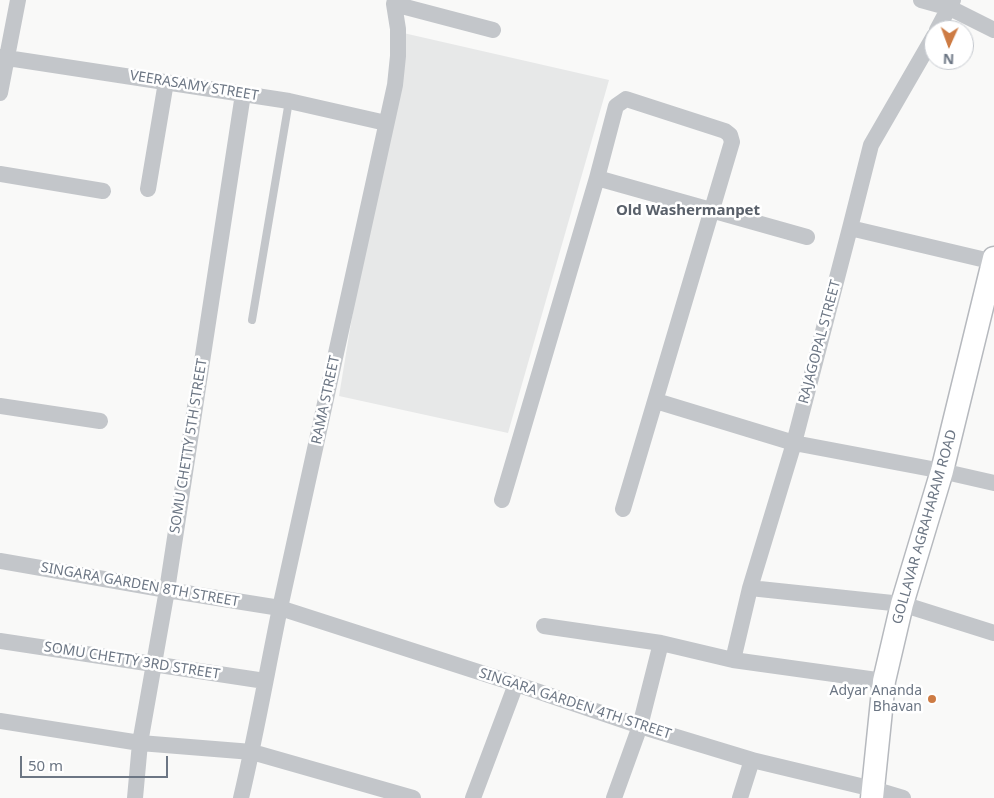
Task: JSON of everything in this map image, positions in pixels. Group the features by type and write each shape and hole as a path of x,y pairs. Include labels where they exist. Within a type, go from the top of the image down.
{"street":[{"path":"0,93 3,57 18,0"},
{"path":"920,0 952,4 994,30"},
{"path":"394,2 493,30"},
{"name":"RAMA STREET","path":"241,798 252,752 280,608 395,85 398,29 394,2"},
{"path":"943,20 952,4"},
{"name":"RAJAGOPAL STREET","path":"733,660 750,588 794,443 871,145 924,53"},
{"name":"VEERASAMY STREET","path":"3,57 289,102 386,124"},
{"path":"148,189 166,82"},
{"name":"SOMU CHETTY 5TH STREET","path":"135,798 140,743 167,590 243,94"},
{"path":"502,500 597,178 616,106 626,98 725,131 730,135 732,142 623,509"},
{"path":"0,174 103,191"},
{"path":"597,178 807,237"},
{"path":"850,228 993,261"},
{"name":"GOLLAVAR AGRAHARAM ROAD","path":"872,794 884,681 902,604 942,471 993,261"},
{"path":"656,400 794,443 942,471 994,483"},
{"path":"0,406 100,421"},
{"name":"SINGARA GARDEN 8TH STREET","path":"0,561 280,608"},
{"path":"750,588 902,604 994,634"},
{"name":"SINGARA GARDEN 4TH STREET","path":"280,608 640,726 872,794 903,798"},
{"path":"544,626 661,643 733,660 884,681"},
{"name":"SOMU CHETTY 3RD STREET","path":"0,641 265,681"},
{"path":"614,798 640,726 661,643"},
{"path":"473,798 516,684"},
{"path":"0,721 140,743 252,752 413,798"},
{"path":"740,798 752,760"}],"lane":[{"path":"252,320 289,102"}],"shaded area":[{"path":"399,32 609,80 508,433 339,396"}],"place":[{"name":"Adyar Ananda Bhavan","path":"932,699"}],"district":[{"name":"Old Washermanpet","path":"688,211"}]}
